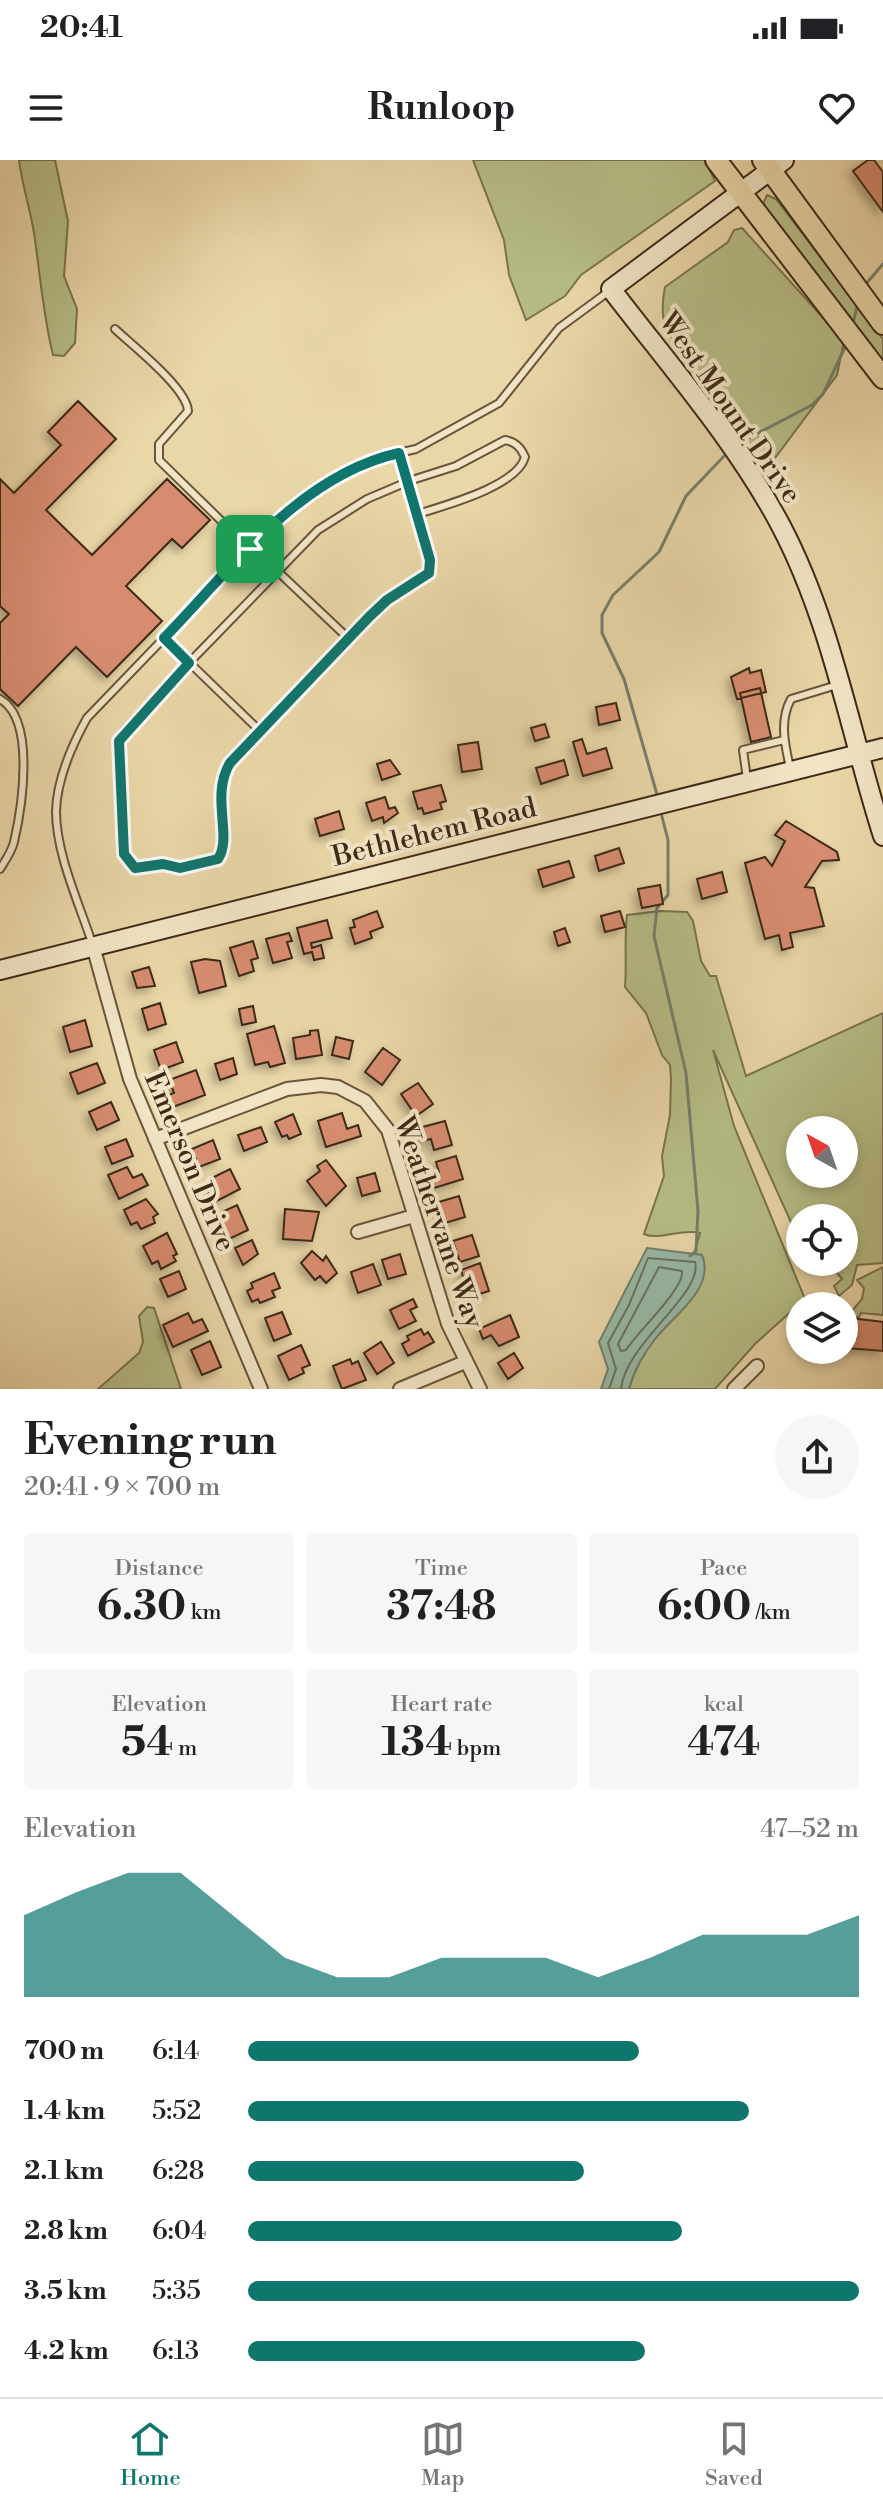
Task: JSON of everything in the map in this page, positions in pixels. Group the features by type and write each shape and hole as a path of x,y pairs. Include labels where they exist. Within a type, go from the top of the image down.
{"highway":[{"path":"716,160 883,378"},
{"path":"773,163 883,324"}],"main road":[{"path":"611,289 773,163"},
{"name":"West Mount Drive","path":"611,289 765,499 807,583 841,684 857,754 883,836"},
{"name":"Bethlehem Road","path":"0,970 883,748"}],"street":[{"name":"Emerson Drive","path":"93,946 130,1079 261,1389"},
{"name":"Weathervane Way","path":"155,1139 276,1092 321,1085 338,1087 365,1101 388,1130 448,1324 480,1389"},
{"path":"358,1232 414,1216"},
{"path":"400,1389 465,1362"},
{"path":"734,1389 757,1366"}],"lane":[{"path":"93,946 64,854 56,811 71,748 87,718 251,548 321,485 376,458 416,449 499,403 559,328 611,289"},
{"path":"115,329 177,389 188,406 188,411 159,444 159,460 349,639"},
{"path":"399,453 407,482 415,515 430,560 429,573 387,600 230,763 221,780 224,844 218,859 180,868 163,864 135,868 128,863 123,843 119,741 189,663 318,530 367,499 407,482 456,466 505,440 518,445 525,457 520,469 473,495 415,515"},
{"path":"164,638 260,731"},
{"path":"790,770 784,740 786,708 791,699 841,684"},
{"path":"0,699 22,726 23,761 14,845 0,869"},
{"path":"747,780 743,750 784,740"}],"green space":[{"path":"19,160 55,160 68,221 64,276 77,309 75,343 64,356 53,355"},
{"path":"473,160 705,160 715,181 581,275 565,296 526,320 509,275 504,240"},
{"path":"767,195 776,199 883,339 883,366 768,215 763,204"},
{"path":"742,228 844,341 837,375 769,466 696,376 671,337 663,315 665,287 728,242 734,230"},
{"path":"687,912 693,921 701,961 710,976 716,976 746,1076 883,1013 883,1263 858,1265 858,1204 786,1204 786,1211 713,1050 734,1126 786,1253 786,1276 796,1276 802,1292 786,1292 786,1316 755,1344 715,1389 629,1389 651,1344 697,1290 703,1279 704,1267 702,1255 694,1254 700,1233 644,1234 664,1176 662,1156 670,1115 671,1079 670,1065 662,1055 646,1013 625,987 627,915"},
{"path":"883,1267 883,1315 861,1313 858,1317 858,1304 864,1288 857,1280"},
{"path":"840,1276 854,1276 852,1285 844,1292 837,1292 834,1286 842,1279"},
{"path":"147,1307 154,1308 181,1389 98,1389 139,1353 143,1342 139,1316"}],"water":[{"path":"647,1248 702,1255 705,1267 703,1279 690,1301 647,1350 629,1389 601,1389 608,1369 599,1342"}],"building":[{"path":"868,160 874,160 883,172 883,212 853,171"},
{"path":"78,401 116,439 46,510 92,555 167,479 210,520 182,548 172,539 126,586 162,621 107,677 76,647 18,706 0,689 0,623 9,614 0,606 0,479 14,493 61,445 48,432"},
{"path":"749,668 750,673 761,670 766,692 737,699 731,677"},
{"path":"760,688 771,737 751,742 740,693"},
{"path":"616,703 620,720 599,725 596,707"},
{"path":"545,724 549,737 535,741 531,728"},
{"path":"582,739 587,754 606,748 612,768 583,776 573,742"},
{"path":"478,742 482,769 462,772 458,745"},
{"path":"390,760 400,774 382,780 377,764"},
{"path":"564,760 568,775 541,784 536,768"},
{"path":"441,785 446,801 440,803 442,809 424,814 422,808 418,809 413,792"},
{"path":"385,797 389,809 395,807 398,813 384,823 383,817 372,821 366,803"},
{"path":"339,811 344,829 320,836 315,819"},
{"path":"786,821 837,852 839,860 822,861 805,887 814,888 824,926 790,933 793,947 782,950 779,935 765,939 745,863 765,857 772,866 785,841 775,835"},
{"path":"619,848 624,863 599,871 595,856"},
{"path":"569,861 574,877 543,887 538,870"},
{"path":"722,872 727,892 702,899 697,879"},
{"path":"660,885 663,904 642,908 638,889"},
{"path":"377,911 383,927 370,932 372,938 355,944 350,928 355,927 353,920"},
{"path":"620,911 625,927 605,932 601,916"},
{"path":"327,920 332,938 311,943 312,948 321,945 324,958 314,960 312,952 304,954 297,928"},
{"path":"565,928 570,942 558,946 554,932"},
{"path":"289,933 292,941 287,942 292,958 273,963 266,939"},
{"path":"253,941 258,958 251,960 254,971 239,976 230,948"},
{"path":"205,959 220,961 226,986 199,993 191,962"},
{"path":"149,967 155,986 137,988 132,972"},
{"path":"160,1003 166,1024 148,1030 142,1009"},
{"path":"253,1006 256,1022 242,1025 239,1009"},
{"path":"85,1020 92,1046 70,1052 63,1027"},
{"path":"274,1026 285,1063 270,1067 268,1062 255,1065 247,1034"},
{"path":"318,1030 322,1055 296,1059 293,1038"},
{"path":"336,1037 353,1041 349,1059 332,1055"},
{"path":"176,1042 183,1062 161,1070 154,1050"},
{"path":"383,1048 400,1060 382,1085 365,1072"},
{"path":"233,1058 237,1074 220,1080 215,1064"},
{"path":"97,1063 105,1083 78,1094 70,1073"},
{"path":"196,1070 205,1095 173,1107 168,1095 174,1093 169,1080"},
{"path":"418,1083 433,1104 416,1116 401,1094"},
{"path":"111,1102 119,1120 97,1130 89,1112"},
{"path":"342,1113 347,1129 358,1125 361,1136 326,1147 318,1121"},
{"path":"293,1114 301,1134 289,1139 287,1135 282,1137 275,1122"},
{"path":"445,1121 452,1145 434,1150 431,1139 418,1142 415,1129"},
{"path":"261,1127 267,1142 244,1151 238,1135"},
{"path":"126,1139 133,1156 112,1164 105,1147"},
{"path":"213,1140 220,1159 199,1167 192,1149"},
{"path":"456,1156 463,1179 434,1188 430,1175 439,1172 436,1162"},
{"path":"326,1160 346,1186 326,1206 307,1181 320,1171 317,1166"},
{"path":"127,1167 133,1178 142,1174 148,1185 119,1199 108,1175"},
{"path":"230,1169 240,1189 213,1203 207,1190 216,1185 212,1178"},
{"path":"375,1173 380,1191 362,1196 357,1178"},
{"path":"459,1196 465,1217 445,1223 439,1202"},
{"path":"146,1199 158,1214 153,1217 155,1223 141,1229 137,1222 131,1225 124,1210"},
{"path":"237,1205 248,1230 229,1239 218,1214"},
{"path":"285,1209 319,1212 312,1241 283,1239"},
{"path":"167,1233 177,1254 173,1256 176,1261 161,1269 158,1261 152,1264 143,1246"},
{"path":"472,1235 479,1256 460,1262 453,1241"},
{"path":"252,1240 258,1254 243,1265 235,1248"},
{"path":"312,1251 323,1261 326,1256 337,1273 326,1283 320,1276 315,1280 301,1263"},
{"path":"400,1254 406,1274 388,1279 382,1260"},
{"path":"480,1263 489,1291 469,1297 461,1270"},
{"path":"373,1264 381,1285 358,1293 351,1272"},
{"path":"179,1271 186,1289 168,1297 160,1279"},
{"path":"274,1273 280,1288 272,1291 275,1297 260,1303 258,1299 252,1302 247,1291 253,1288 251,1283"},
{"path":"413,1299 417,1307 410,1310 416,1321 399,1329 390,1310"},
{"path":"282,1312 291,1334 274,1341 265,1318"},
{"path":"188,1313 193,1323 202,1319 208,1331 173,1347 163,1325"},
{"path":"510,1315 519,1337 499,1346 491,1335 483,1339 479,1329"},
{"path":"858,1319 883,1322 883,1351 858,1349"},
{"path":"421,1329 424,1335 428,1332 434,1342 408,1356 402,1344 409,1340 407,1336"},
{"path":"210,1341 221,1367 202,1375 191,1350"},
{"path":"381,1342 394,1363 377,1374 364,1353"},
{"path":"301,1345 310,1365 302,1368 304,1373 289,1380 278,1356"},
{"path":"514,1353 523,1368 508,1379 498,1363"},
{"path":"350,1359 352,1364 358,1361 366,1380 342,1389 333,1366"}],"waterway":[{"path":"865,285 883,264"},
{"path":"853,323 858,303"},
{"path":"739,443 812,405 823,394 846,345"},
{"path":"658,798 624,679 602,633 602,615 613,595 659,552 686,496 727,453"},
{"path":"660,809 668,840 668,895 657,908 654,936 686,1073 698,1211 696,1251 690,1256"}],"route":[{"path":"399,453 430,567 424,578 387,600 369,617 230,763 221,780 220,810 224,844 218,859 180,868 169,868 163,864 135,868 128,863 124,854 117,764 119,741 124,731 189,663 164,638 250,549 273,525 321,485 376,458 399,453"}]}
